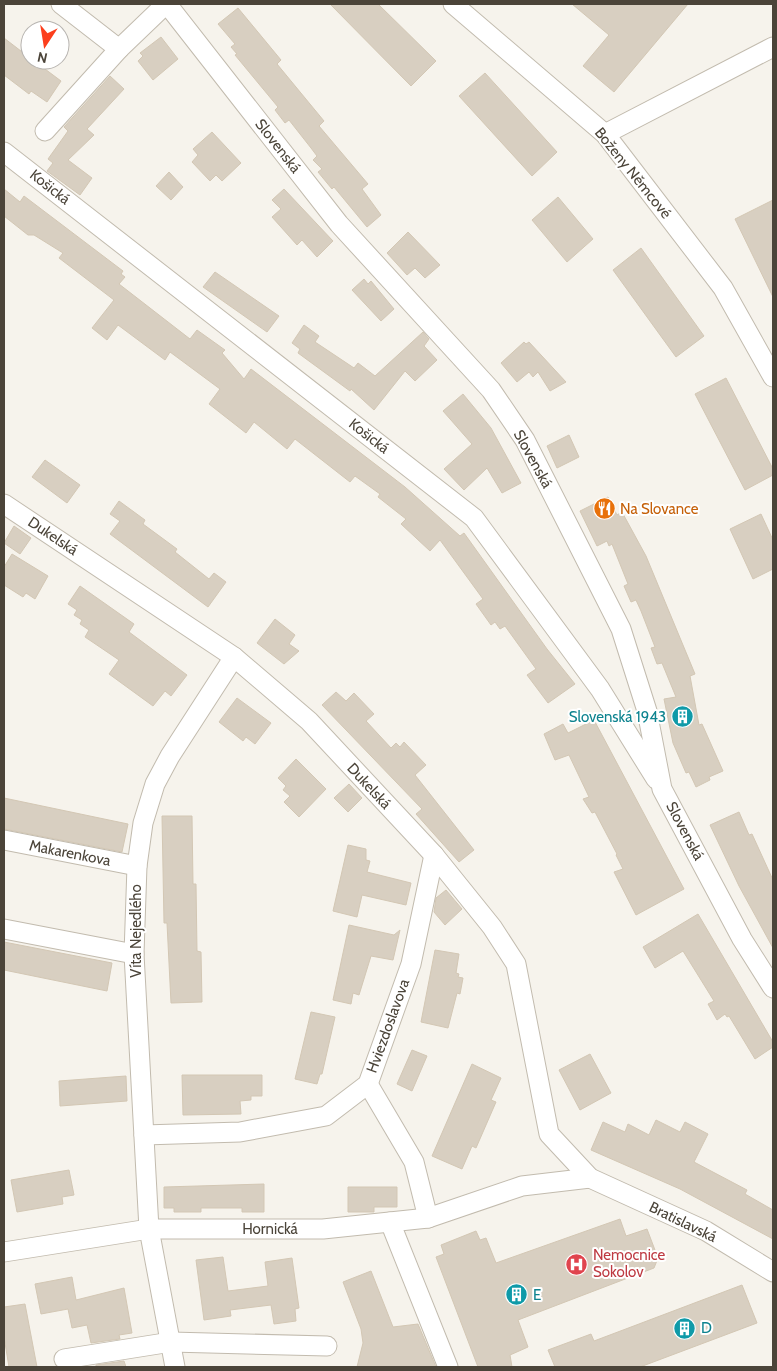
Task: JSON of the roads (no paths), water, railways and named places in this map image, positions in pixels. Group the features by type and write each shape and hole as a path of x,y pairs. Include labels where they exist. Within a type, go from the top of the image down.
{"street":[{"path":"61,4 119,49"},
{"path":"46,131 119,49 167,4"},
{"name":"Slovenská","path":"167,4 339,224 490,390 525,440 621,629 647,711 662,789 742,939 773,988"},
{"name":"Boženy Němcové","path":"453,4 605,134 723,288 773,377"},
{"path":"605,134 773,47"},
{"name":"Košická","path":"4,152 474,518 600,689 662,789"},
{"name":"Dukelská","path":"4,504 234,657 309,721 434,855 492,927 516,964 549,1134 590,1178"},
{"name":"Víta Nejedlého","path":"149,1230 134,954 136,866 143,823 155,784 170,756 234,657"},
{"name":"Makarenkova","path":"4,840 136,866"},
{"name":"Hviezdoslavova","path":"144,1135 240,1132 326,1116 368,1084 411,964 434,855"},
{"path":"4,929 134,954"},
{"path":"368,1084 414,1162 428,1218"},
{"name":"Hornická","path":"4,1252 149,1230 323,1228 428,1218 522,1186 590,1178"},
{"name":"Bratislavská","path":"590,1178 706,1231 773,1272"},
{"path":"390,1222 448,1367"},
{"path":"149,1230 171,1342 174,1367"},
{"path":"64,1358 171,1342 327,1346"}],"place":[{"name":"Na Slovance","path":"604,509"},
{"name":"Slovenská 1943","path":"682,717"},
{"name":"Nemocnice Sokolov","path":"577,1264"},
{"name":"E","path":"517,1295"},
{"name":"D","path":"685,1328"}]}
